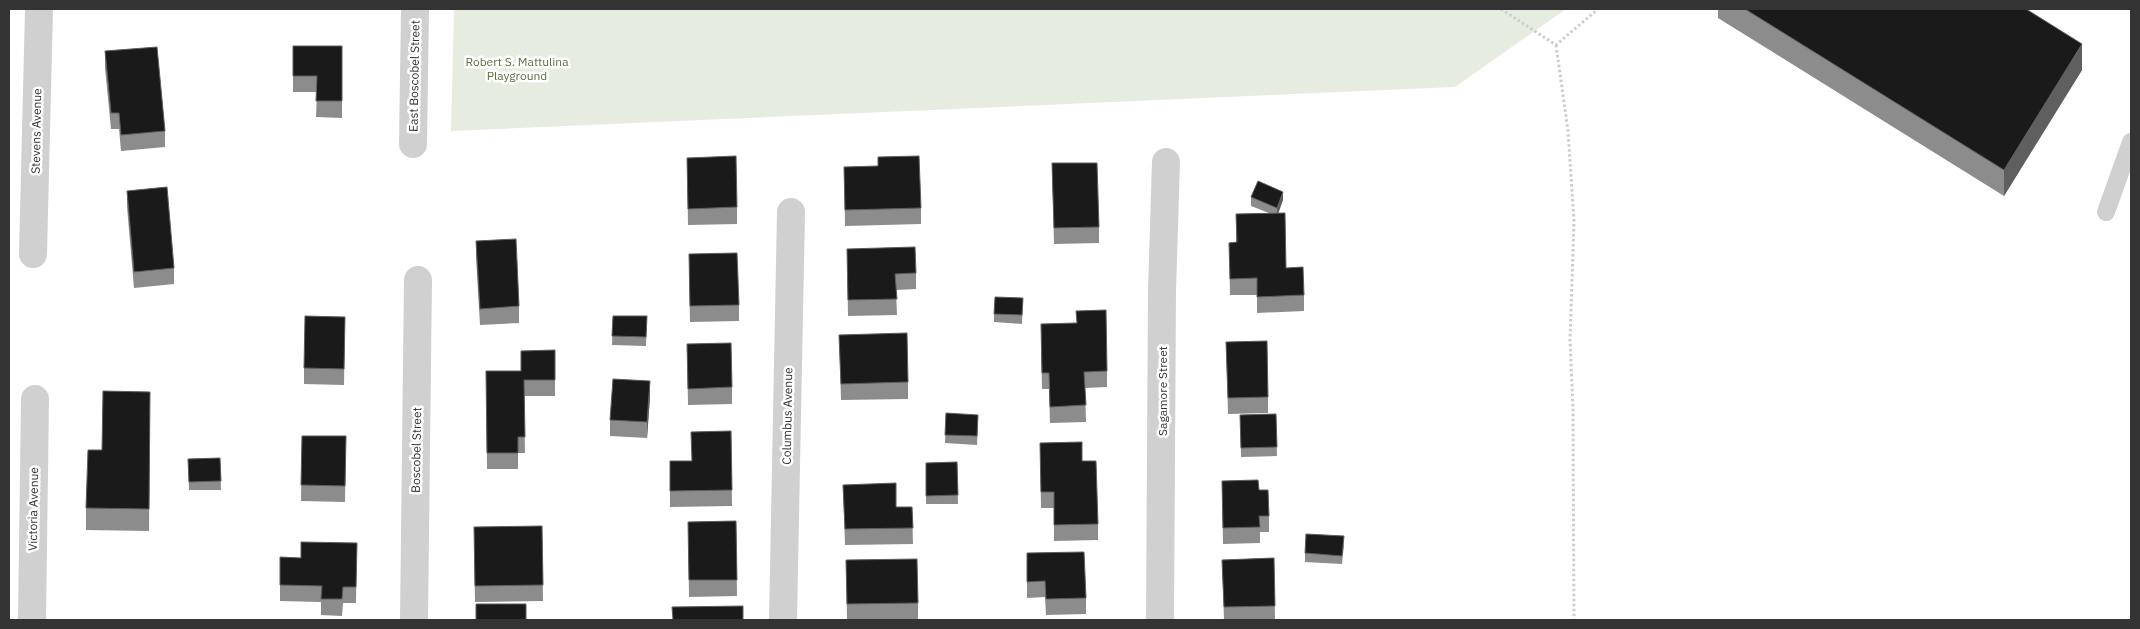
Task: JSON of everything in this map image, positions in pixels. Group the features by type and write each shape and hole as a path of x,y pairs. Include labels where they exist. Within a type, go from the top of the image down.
{"street":[{"name":"Stevens Avenue","path":"33,254 39,9"},
{"name":"East Boscobel Street","path":"413,144 415,9"},
{"name":"Sagamore Street","path":"1160,620 1162,291 1166,162"},
{"name":"Columbus Avenue","path":"783,620 791,212"},
{"name":"Boscobel Street","path":"414,620 418,280"},
{"name":"Victoria Avenue","path":"32,620 35,399"}],"lane":[{"path":"2106,212 2131,142"}],"path":[{"path":"1501,9 1556,45 1568,132 1574,221 1570,342 1573,408 1574,620"},
{"path":"1556,45 1598,9"}],"green space":[{"name":"Robert S. Mattulina Playground","path":"454,9 1566,9 1455,87 451,131"}],"building":[{"path":"1745,9 2026,9 2082,44 2004,170"},
{"path":"293,46 342,46 342,101 316,101 317,76 293,76"},
{"path":"157,47 165,131 121,135 119,113 111,113 105,51"},
{"path":"736,156 737,207 688,209 687,158"},
{"path":"919,156 921,208 845,210 844,167 878,166 878,157"},
{"path":"1052,163 1097,163 1099,227 1054,228"},
{"path":"1258,181 1283,192 1277,208 1251,197"},
{"path":"167,187 174,268 134,272 127,191"},
{"path":"1285,213 1286,268 1303,267 1304,295 1257,297 1257,278 1230,279 1229,243 1237,242 1236,214"},
{"path":"516,239 519,306 480,309 476,241"},
{"path":"915,247 916,273 895,274 897,299 848,300 847,249"},
{"path":"737,253 739,305 690,306 689,254"},
{"path":"995,297 1023,298 1022,315 994,314"},
{"path":"1106,310 1107,371 1084,372 1086,405 1050,407 1049,373 1042,373 1041,324 1077,323 1076,311"},
{"path":"305,316 345,317 344,369 304,368"},
{"path":"613,316 647,316 646,337 612,336"},
{"path":"907,333 908,382 841,384 839,335"},
{"path":"1267,341 1268,397 1228,398 1226,342"},
{"path":"731,343 732,387 688,389 687,344"},
{"path":"555,350 555,380 524,380 525,437 518,437 518,453 487,453 486,371 521,371 521,351"},
{"path":"613,379 650,381 647,422 610,420"},
{"path":"103,391 150,392 149,509 86,508 88,450 102,450"},
{"path":"946,413 978,415 977,436 945,435"},
{"path":"1276,414 1277,447 1241,448 1240,415"},
{"path":"731,431 732,490 670,491 670,461 692,461 691,432"},
{"path":"302,436 346,436 345,486 301,485"},
{"path":"1082,442 1082,461 1096,461 1098,524 1054,525 1054,492 1041,492 1040,443"},
{"path":"220,458 221,481 189,482 188,459"},
{"path":"957,462 958,495 926,496 926,463"},
{"path":"1258,480 1259,490 1268,490 1269,516 1259,516 1260,527 1223,528 1222,481"},
{"path":"896,483 896,507 912,507 913,528 845,529 843,485"},
{"path":"736,521 737,580 689,580 688,522"},
{"path":"542,526 543,585 475,586 474,527"},
{"path":"1306,534 1344,536 1342,556 1305,553"},
{"path":"301,542 357,543 356,587 343,587 342,599 321,599 322,586 280,585 280,557 301,558"},
{"path":"1084,552 1086,598 1046,599 1045,581 1027,582 1027,553"},
{"path":"1274,558 1275,606 1224,607 1222,560"},
{"path":"917,559 918,603 847,604 846,560"},
{"path":"476,604 526,604 526,620 476,620"},
{"path":"743,606 743,620 673,620 672,607"}]}
